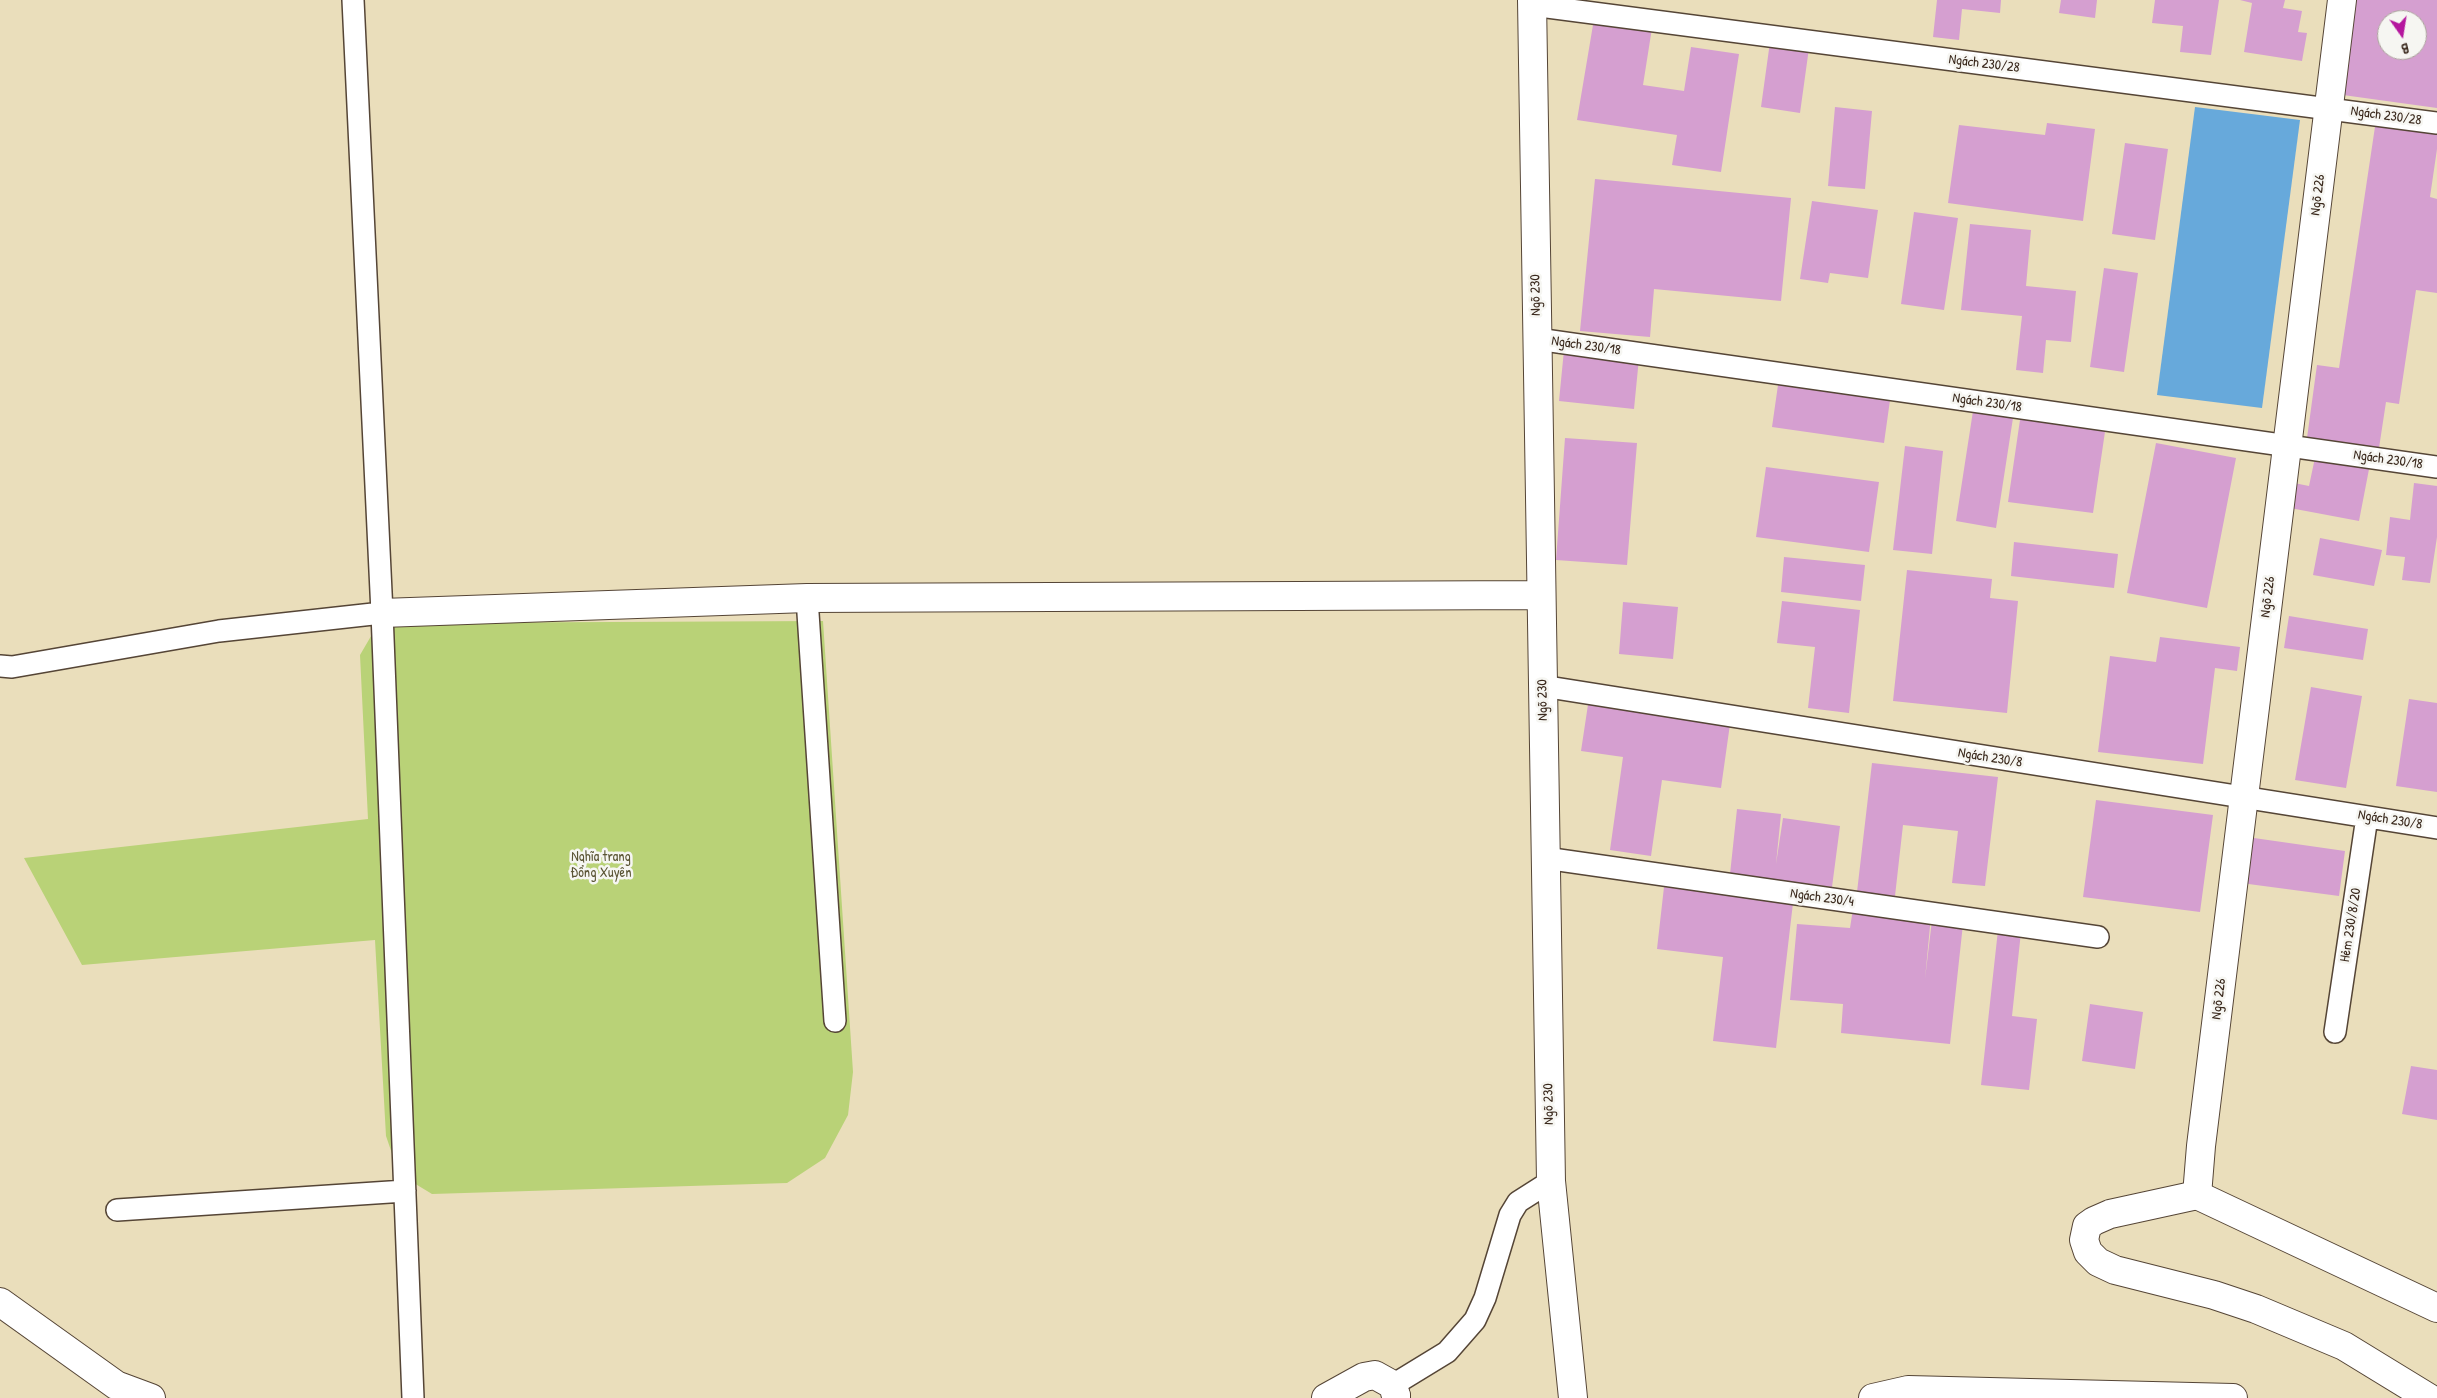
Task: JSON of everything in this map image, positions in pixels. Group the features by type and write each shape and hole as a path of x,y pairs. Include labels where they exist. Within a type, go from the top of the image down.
{"street":[{"name":"Ngõ 226","path":"2197,1195 2201,1146 2243,798 2342,0"},
{"name":"Ngõ 230","path":"1532,2 1551,1181 1573,1398"},
{"path":"382,613 807,598 1541,595"},
{"path":"2429,1398 2344,1346 2256,1309 2115,1270 2098,1262 2088,1252 2084,1240 2088,1226 2094,1220 2110,1214 2197,1195 2437,1308"},
{"path":"0,1302 116,1386 151,1398"},
{"path":"1326,1398 1364,1377 1375,1376 1395,1393"},
{"path":"1873,1398 1908,1390 2233,1398"}],"lane":[{"path":"353,0 382,613 413,1398"},
{"name":"Ngách 230/28","path":"1532,2 2437,123"},
{"name":"Ngách 230/18","path":"1537,339 2437,467"},
{"path":"807,598 835,1021"},
{"path":"0,666 12,667 218,631 382,613"},
{"name":"Ngách 230/8","path":"1542,686 2437,828"},
{"name":"Hẻm 230/8/20","path":"2335,1032 2367,817"},
{"name":"Ngách 230/4","path":"1545,858 2098,937"},
{"path":"1395,1393 1447,1352 1475,1320 1484,1298 1510,1215 1518,1202 1551,1181"},
{"path":"117,1210 405,1191"}],"green space":[{"name":"Nghĩa trang Đổng Xuyên","path":"823,621 853,1072 848,1115 825,1158 787,1183 432,1194 399,1174 386,1136 375,940 82,965 24,858 368,819 360,655 374,631 402,623"}],"water":[{"path":"2195,107 2300,120 2262,408 2157,395"}],"building":[{"path":"1937,0 2001,0 2000,13 1962,9 1959,40 1933,37"},
{"path":"2061,0 2097,0 2095,18 2059,13"},
{"path":"2155,0 2219,0 2211,55 2180,52 2183,26 2152,23"},
{"path":"2240,0 2285,0 2283,8 2302,11 2298,32 2307,33 2302,61 2244,52 2252,3"},
{"path":"2356,0 2437,0 2437,108 2343,95"},
{"path":"1594,19 1652,28 1643,85 1684,91 1691,47 1739,54 1721,172 1672,165 1677,135 1577,120"},
{"path":"1770,42 1809,48 1800,113 1761,107"},
{"path":"1835,107 1872,111 1865,189 1828,186"},
{"path":"2376,120 2437,129 2437,149 2430,197 2437,199 2437,293 2416,290 2399,404 2386,402 2379,448 2307,438 2317,365 2339,368"},
{"path":"2047,123 2095,129 2083,221 1948,203 1959,125 2045,135"},
{"path":"2125,143 2168,149 2155,240 2112,234"},
{"path":"1595,179 1791,198 1781,301 1654,289 1650,337 1580,331"},
{"path":"1812,201 1878,210 1868,278 1830,273 1828,283 1800,279"},
{"path":"1914,212 1958,218 1944,310 1901,304"},
{"path":"1970,224 2031,230 2026,286 2076,291 2071,342 2046,340 2043,373 2016,370 2022,316 1961,310"},
{"path":"2104,268 2138,273 2124,372 2090,367"},
{"path":"1564,350 1639,358 1634,409 1559,401"},
{"path":"1779,378 1891,393 1884,443 1772,427"},
{"path":"1973,411 2013,418 1996,528 1956,521"},
{"path":"2021,413 2106,425 2093,513 2008,502"},
{"path":"1565,438 1637,443 1627,565 1556,560"},
{"path":"2156,443 2236,458 2207,608 2127,593"},
{"path":"1905,446 1943,451 1932,554 1893,550"},
{"path":"2316,453 2370,464 2359,521 2290,508 2294,483 2309,486"},
{"path":"1766,467 1879,482 1869,552 1756,537"},
{"path":"2414,483 2437,486 2437,537 2430,583 2402,580 2405,557 2386,555 2390,517 2410,520"},
{"path":"2320,538 2382,550 2374,586 2313,575"},
{"path":"2014,542 2118,554 2114,588 2011,576"},
{"path":"1784,557 1865,565 1861,601 1781,592"},
{"path":"1907,570 1992,579 1990,598 2018,601 2007,713 1893,701"},
{"path":"1782,601 1860,610 1849,713 1808,708 1815,647 1777,643"},
{"path":"1623,602 1678,607 1673,659 1619,654"},
{"path":"2289,616 2368,629 2363,660 2284,648"},
{"path":"2160,637 2240,647 2237,671 2215,668 2203,764 2098,752 2110,656 2156,662"},
{"path":"2311,687 2362,696 2346,788 2295,780"},
{"path":"1589,698 1731,717 1721,788 1662,780 1651,856 1610,850 1623,757 1581,751"},
{"path":"2409,699 2437,703 2437,792 2396,786"},
{"path":"1872,763 1998,777 1985,886 1952,883 1958,831 1903,825 1895,896 1857,892"},
{"path":"2096,800 2213,815 2200,912 2083,897"},
{"path":"1737,809 1781,814 1776,864 1783,818 1840,826 1832,887 1730,874"},
{"path":"2247,837 2345,851 2339,896 2241,883"},
{"path":"1664,887 1793,903 1776,1048 1713,1041 1723,957 1657,949"},
{"path":"1853,909 1931,916 1925,979 1932,920 1963,924 1950,1044 1841,1033 1843,1004 1790,1000 1797,924 1850,928"},
{"path":"1998,930 2021,932 2012,1016 2037,1019 2029,1090 1981,1085"},
{"path":"2090,1004 2143,1012 2135,1069 2082,1061"},
{"path":"2411,1066 2437,1070 2437,1120 2402,1114"}]}
